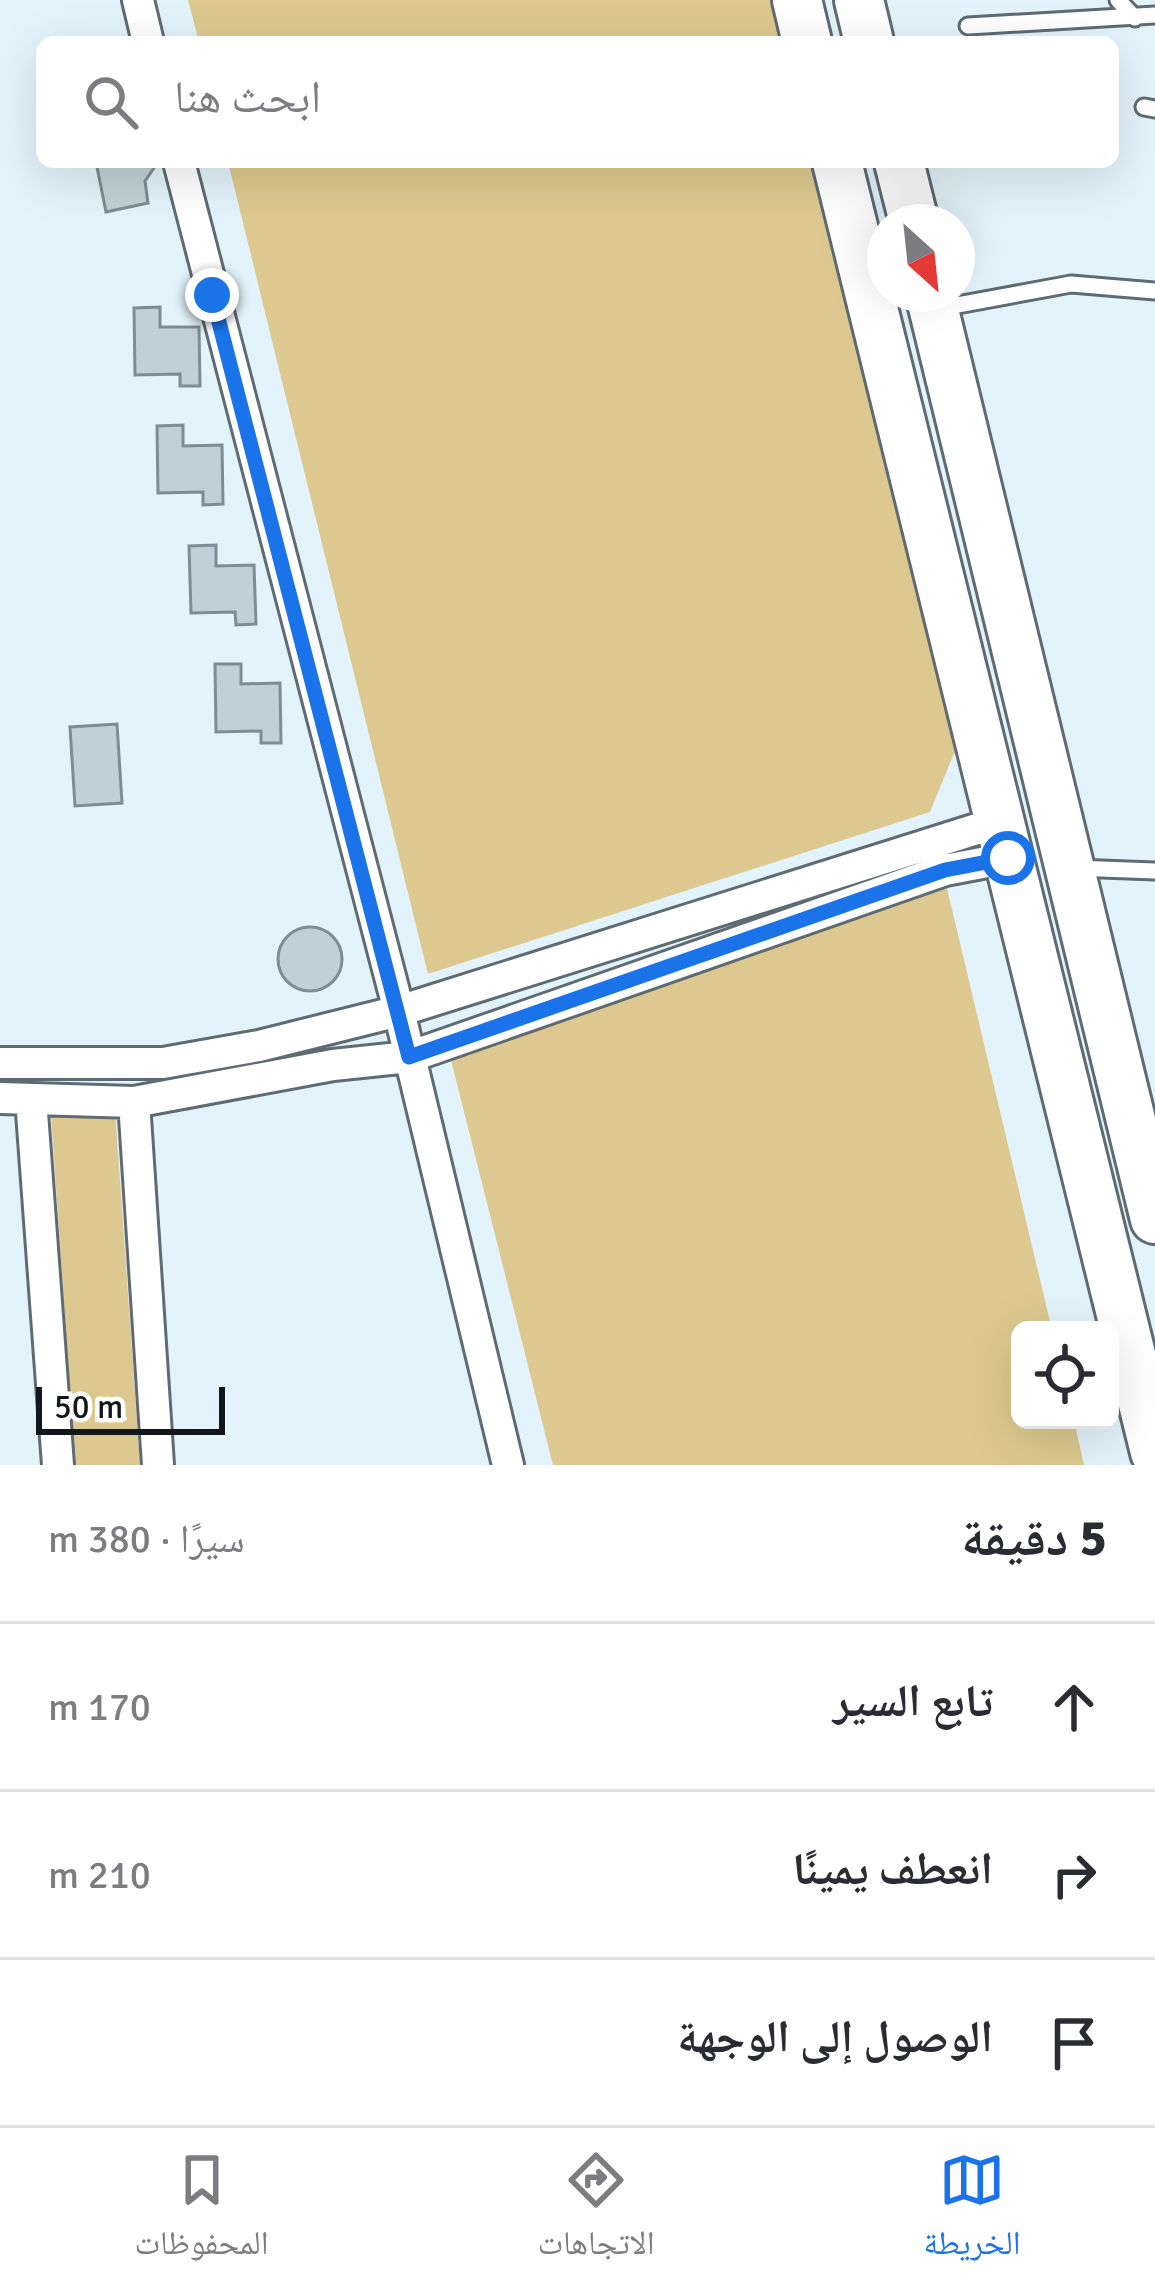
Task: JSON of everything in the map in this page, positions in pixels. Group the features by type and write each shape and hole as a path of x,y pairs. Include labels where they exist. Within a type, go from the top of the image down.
{"highway":[{"path":"797,0 806,36"},
{"path":"859,0 868,36"},
{"path":"838,168 1155,1452"},
{"path":"900,168 910,204"},
{"path":"934,312 1155,1219"},
{"path":"1007,857 1069,868"}],"street":[{"path":"138,0 147,36"},
{"path":"181,168 399,1011 508,1465"},
{"path":"0,1064 163,1063 399,1011 1007,857"},
{"path":"58,1465 16,1099 134,1102 333,1065 409,1057 945,870 1007,857"},
{"path":"134,1102 158,1465"}],"lane":[{"path":"1118,0 1135,18"},
{"path":"968,26 1155,15"},
{"path":"975,304 1072,284 1155,291"},
{"path":"1069,868 1155,871"}],"shaded area":[{"path":"188,0 770,0 779,36 197,36"},
{"path":"229,168 812,168 957,746 930,812 428,974"},
{"path":"946,884 1050,1321 1011,1321 1011,1429 1076,1429 1084,1465 553,1465 449,1052"},
{"path":"115,1109 140,1465 75,1465 51,1114"}],"building":[{"path":"97,168 154,168 145,181 148,203 106,212"},
{"path":"160,307 160,327 199,327 200,386 180,386 180,374 135,375 134,308"},
{"path":"183,425 183,446 222,445 223,504 203,505 203,492 158,493 157,426"},
{"path":"216,545 216,566 254,565 256,624 236,625 235,612 191,613 189,546"},
{"path":"215,664 241,664 241,684 280,683 281,743 261,743 261,731 216,732"},
{"path":"117,724 122,803 75,806 70,727"},
{"path":"310,927 333,936 342,959 333,982 310,991 287,982 278,959 287,936"}],"route":[{"path":"212,295 409,1057 945,870 1008,858"}]}
